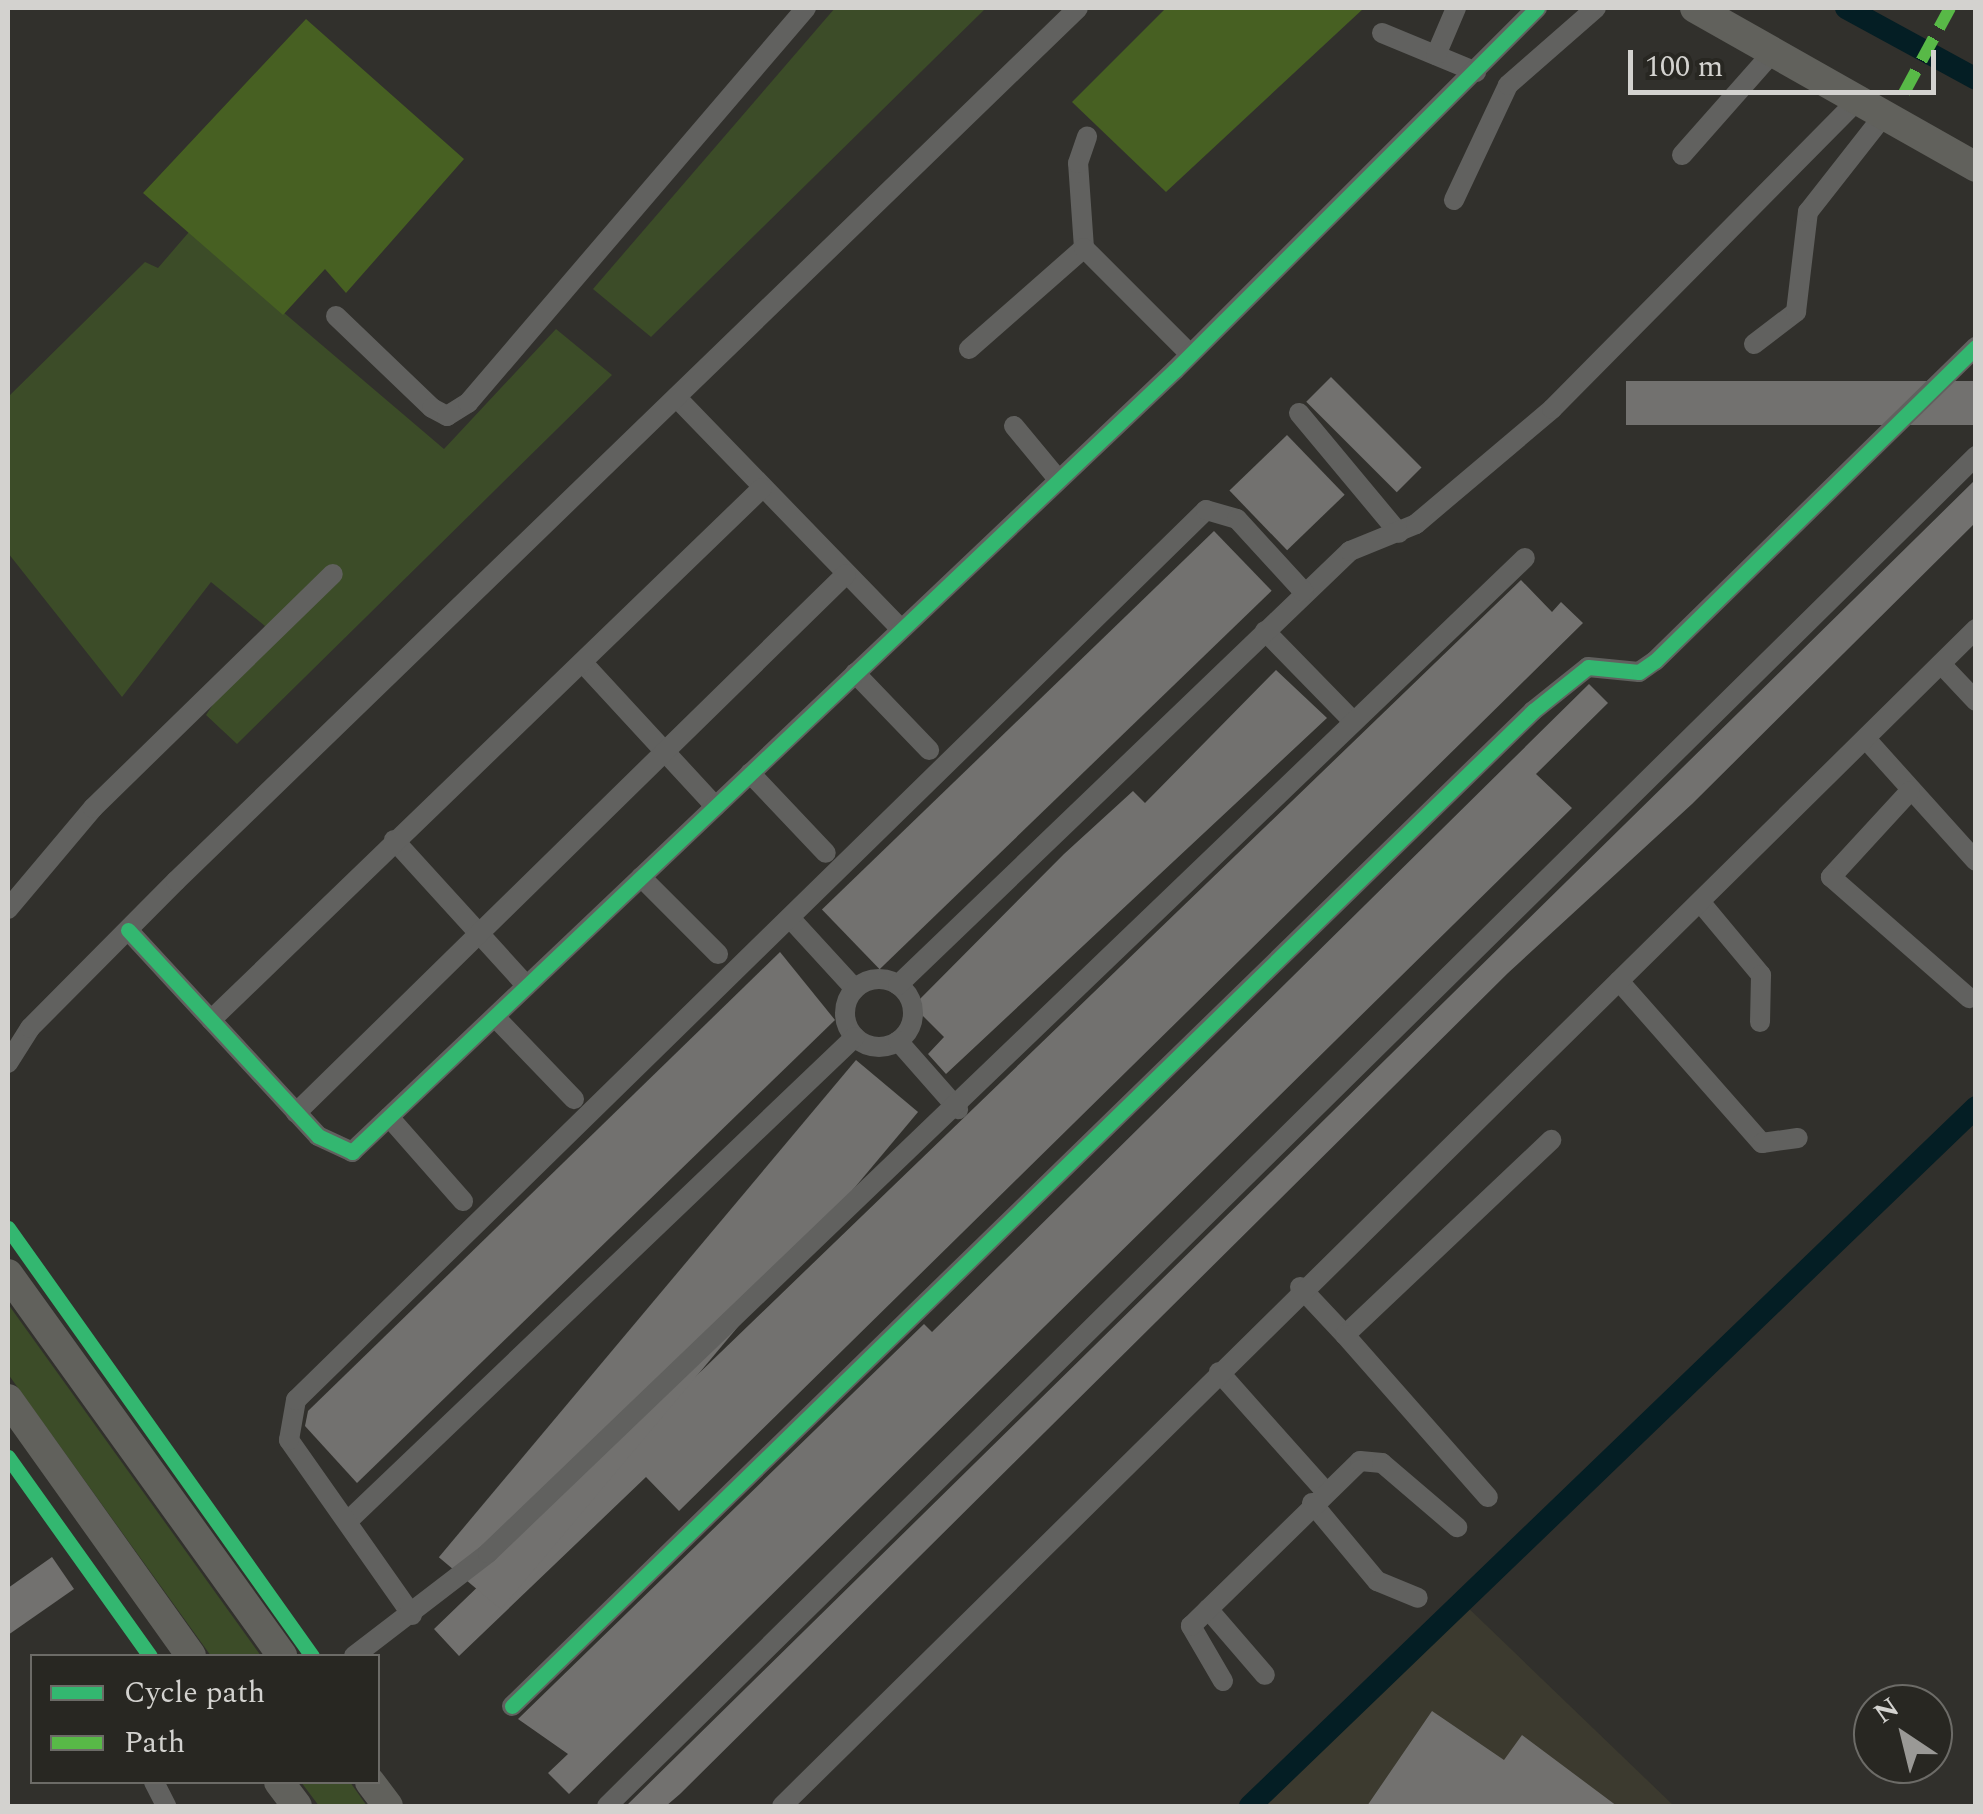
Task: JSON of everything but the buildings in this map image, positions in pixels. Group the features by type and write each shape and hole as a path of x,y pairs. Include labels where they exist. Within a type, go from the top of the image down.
{"main road":[{"path":"1696,8 1976,167"},
{"path":"8,1274 281,1654"},
{"path":"8,1399 190,1654"},
{"path":"280,1784 297,1806"},
{"path":"372,1784 388,1806"}],"street":[{"path":"336,316 432,408 447,416 468,403 806,8"},
{"path":"8,1064 30,1028 128,930 1078,8"},
{"path":"1436,55 1456,8"},
{"path":"128,930 296,1113 340,1153 389,1117 496,1017 1190,354 1537,8"},
{"path":"1454,200 1508,85 1596,8"},
{"path":"1382,33 1476,72"},
{"path":"1682,156 1773,52"},
{"path":"1754,344 1796,312 1808,212 1871,107"},
{"path":"898,985 1304,592 1362,544 1399,534 1552,409 1871,107"},
{"path":"1087,138 1078,163 1084,248 1190,354"},
{"path":"970,348 1084,248"},
{"path":"512,1706 1533,711 1588,668 1639,672 1654,661 1976,347"},
{"path":"677,398 900,628"},
{"path":"1299,413 1399,534"},
{"path":"1014,426 1057,478"},
{"path":"607,1806 1976,456"},
{"path":"211,1020 762,488"},
{"path":"412,1615 350,1519 289,1440 296,1400 1206,510 1237,519 1304,592"},
{"path":"357,1654 412,1615 958,1109 1352,720 1525,558"},
{"path":"8,909 93,808 334,574"},
{"path":"296,1113 668,754 846,574"},
{"path":"1264,630 1352,720"},
{"path":"782,1806 1300,1287 1702,903 1976,630"},
{"path":"583,662 715,806"},
{"path":"1941,664 1976,701"},
{"path":"854,673 929,750"},
{"path":"1866,739 1976,861"},
{"path":"750,772 826,852"},
{"path":"1910,791 1831,876 1968,998"},
{"path":"394,840 527,986"},
{"path":"641,877 718,954"},
{"path":"1702,903 1750,952 1765,993 1760,1022"},
{"path":"790,918 855,989"},
{"path":"876,980 898,985 912,1019 898,1041 876,1047 854,1037 845,1013 855,989 876,980"},
{"path":"1618,981 1762,1143 1798,1138"},
{"path":"496,1017 574,1098"},
{"path":"350,1519 854,1037"},
{"path":"898,1041 958,1109"},
{"path":"389,1117 464,1201"},
{"path":"1345,1335 1551,1140"},
{"path":"1300,1287 1488,1497"},
{"path":"1219,1372 1318,1497 1377,1581 1418,1598"},
{"path":"1223,1681 1191,1626 1318,1497 1360,1461 1382,1463 1457,1527"},
{"path":"1208,1608 1264,1675"}],"shaded area":[{"path":"1462,1602 1674,1806 1244,1806"}],"green space":[{"path":"835,8 986,8 651,337 593,289"},
{"path":"1166,8 1364,8 1166,192 1072,102"},
{"path":"306,19 464,159 346,293 325,269 283,315 143,193"},
{"path":"189,232 444,449 556,329 612,375 237,744 206,715 265,626 211,582 122,697 8,553 8,397 145,262 158,268"},
{"path":"8,1304 260,1654 210,1654 8,1374"},
{"path":"302,1784 351,1784 367,1806 319,1806"}],"waterway":[{"path":"1846,8 1976,79"},
{"path":"1250,1806 1976,1107"}],"marked path":[{"path":"1904,93 1950,8"}],"cycle path":[{"path":"128,930 318,1136 352,1152 1175,370 1537,8"},
{"path":"512,1706 1533,711 1588,667 1639,672 1655,661 1976,347"},
{"path":"8,1228 311,1654"},
{"path":"8,1457 149,1654"}]}
